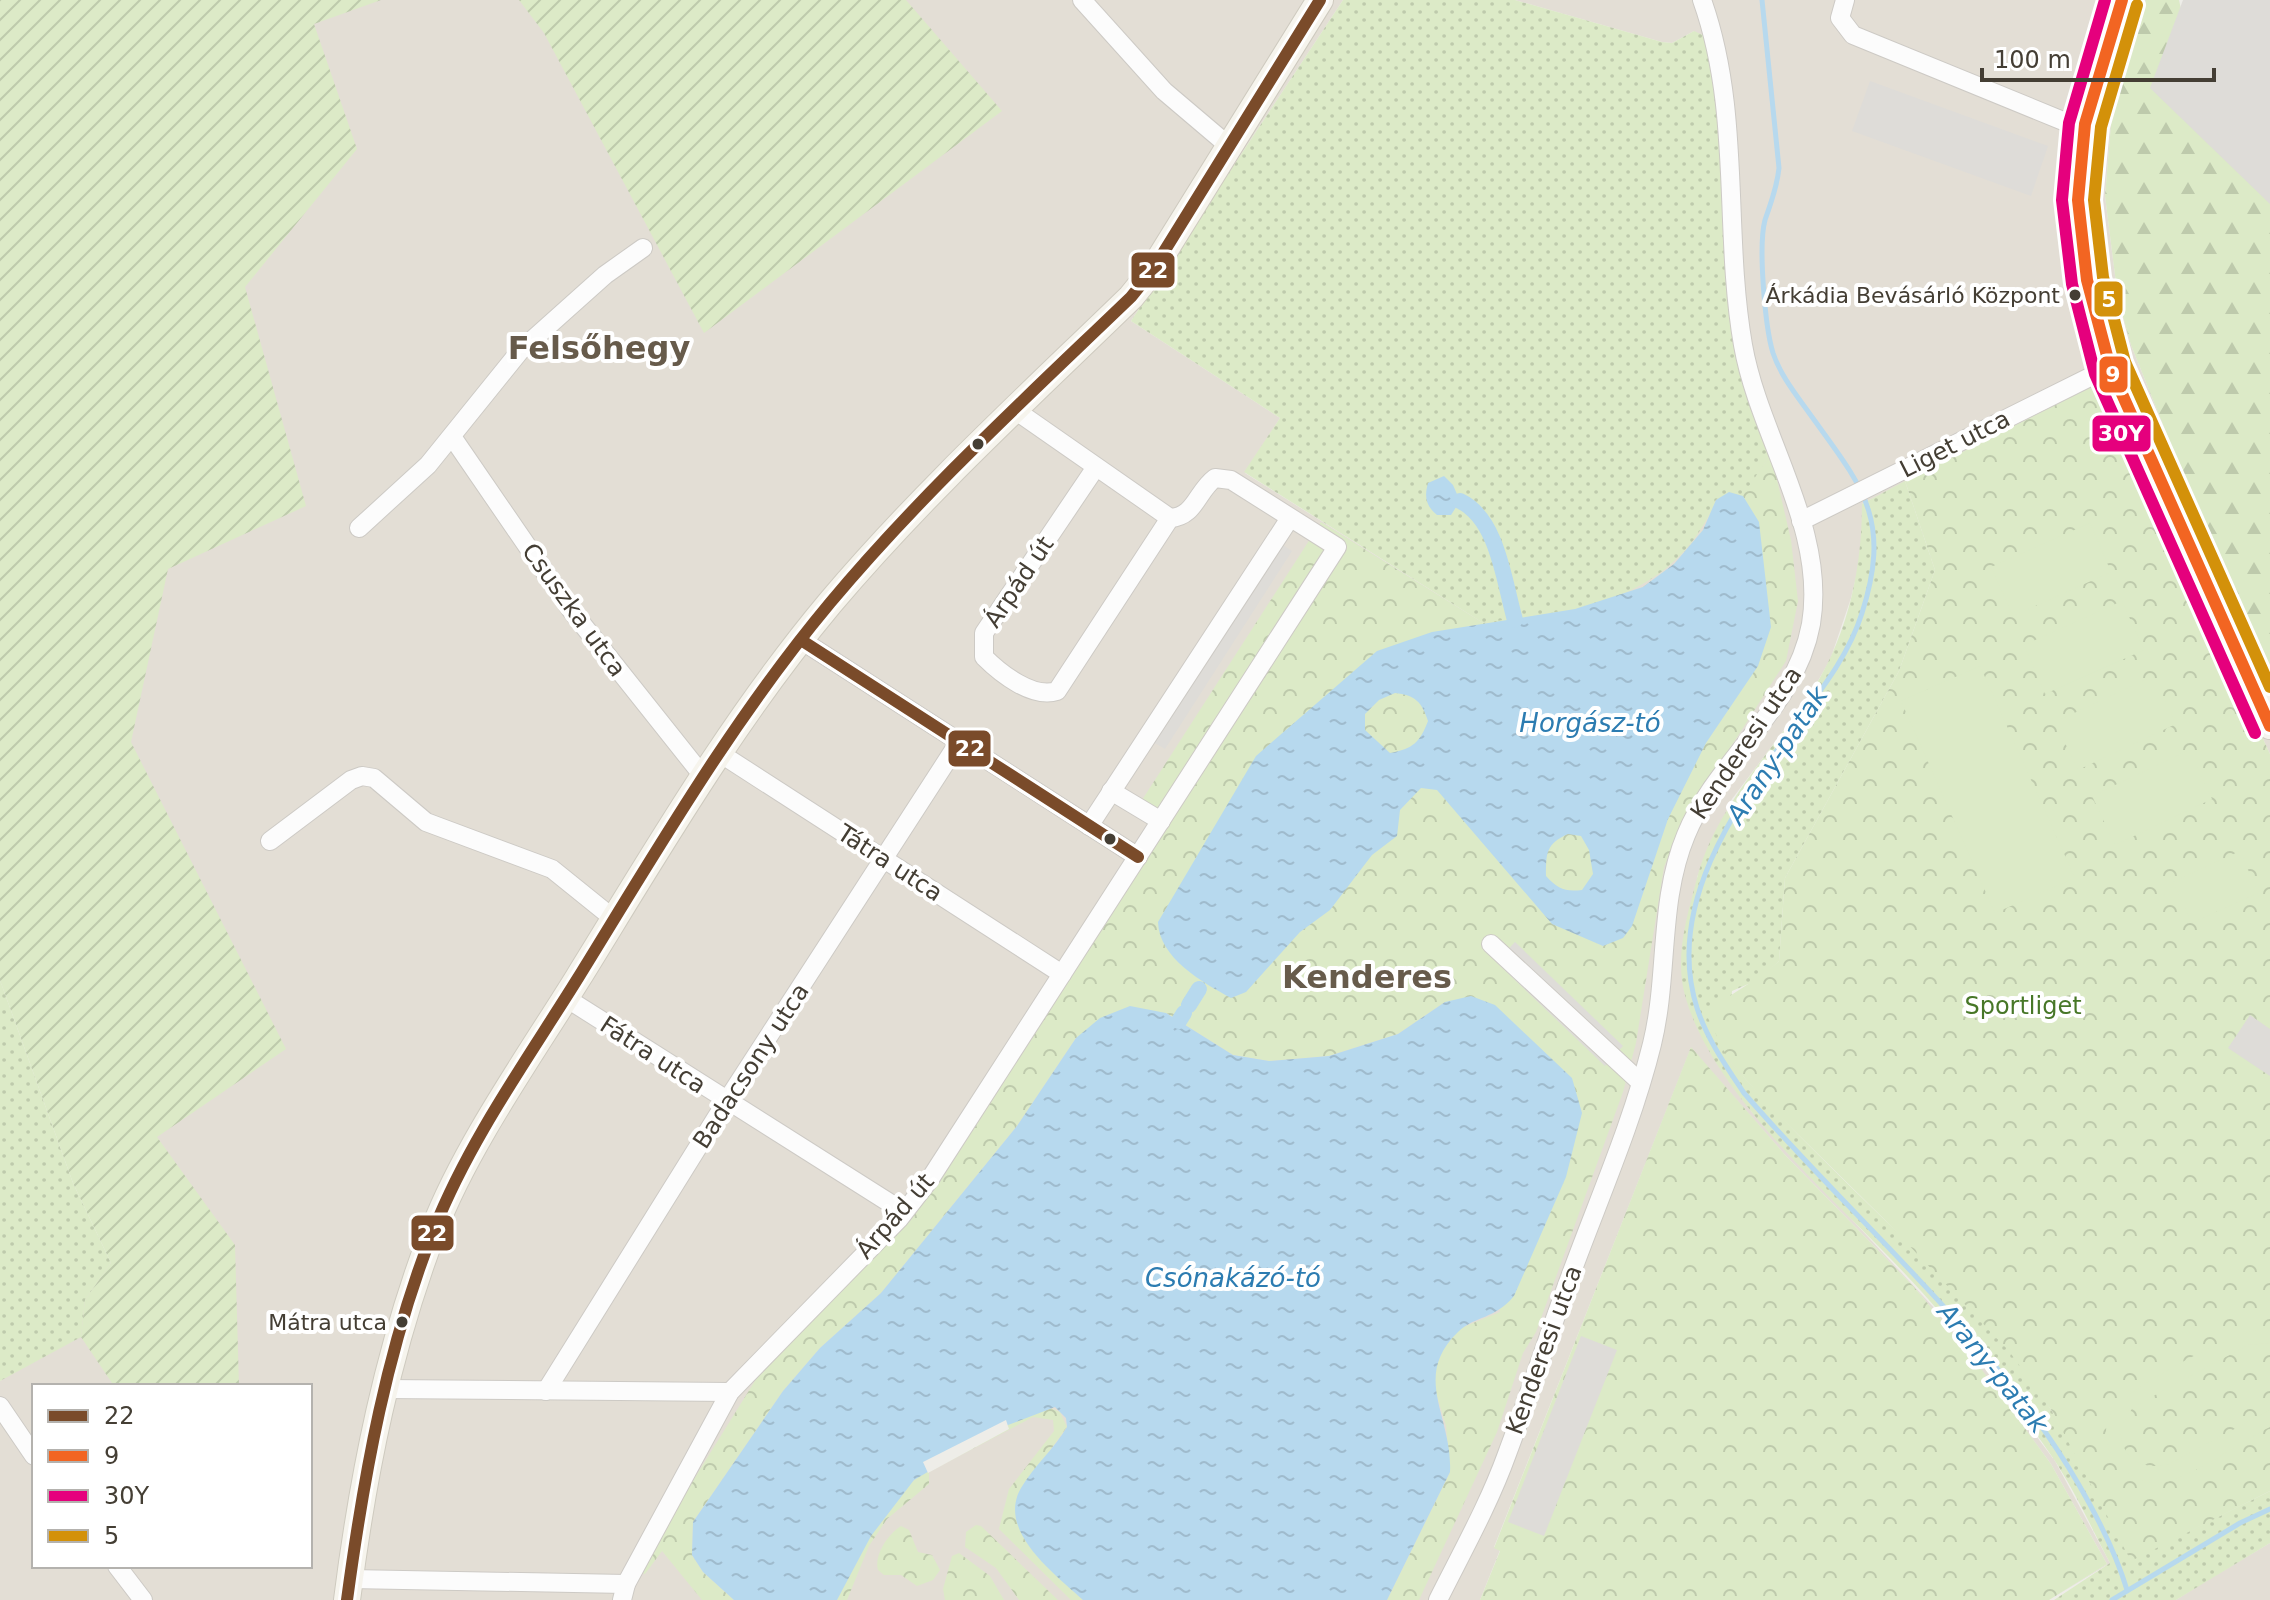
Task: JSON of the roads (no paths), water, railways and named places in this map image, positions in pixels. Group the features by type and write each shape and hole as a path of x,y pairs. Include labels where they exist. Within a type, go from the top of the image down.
{"street":[{"path":"1082,0 1164,91 1230,147"},
{"path":"624,1592 348,1589 371,1441 414,1288 447,1199 566,998 718,752 801,640 913,508 1152,271 1320,0"},
{"name":"Kenderesi utca","path":"1438,1600 1507,1454 1652,1045 1663,975 1668,901 1686,835 1726,768 1784,692 1802,657 1811,623 1813,594 1801,521 1743,348 1727,107 1720,54 1702,0"},
{"path":"1845,0 1840,18 1853,35 2068,123 2085,124"},
{"path":"2122,0 2085,124 2078,200 2095,317 2110,367 2270,726"},
{"path":"359,528 395,498 453,438 520,351 605,275 643,248"},
{"name":"Liget utca","path":"1801,521 2110,367"},
{"path":"1015,410 1170,518"},
{"name":"Csuszka utca","path":"453,438 579,621 703,776"},
{"name":"Árpád út","path":"624,1592 730,1392 904,1212 1062,974 1337,547 1231,480 1215,478 1191,510 1181,518 1170,518 1057,691 1047,695 1034,691 995,668 984,657 984,633 1096,467"},
{"path":"1089,826 1290,518"},
{"path":"801,640 1138,857"},
{"name":"Badacsony utca","path":"546,1391 726,1102 959,742"},
{"name":"Tátra utca","path":"718,752 1062,974"},
{"path":"270,841 351,780 362,776 374,778 426,822 552,869 614,919"},
{"path":"1111,791 1161,821"},
{"path":"1491,944 1639,1081"},
{"name":"Fátra utca","path":"566,998 904,1212"},
{"path":"385,1389 730,1392"},
{"path":"0,1406 32,1453"},
{"path":"119,1568 143,1600"}],"water":[{"path":"1444,476 1453,485 1460,501 1451,515 1437,515 1428,505 1427,488 1428,483"},
{"name":"Horgász-tó","path":"1729,492 1743,496 1759,522 1771,627 1758,666 1706,743 1668,819 1632,926 1623,938 1603,946 1552,924 1437,790 1421,788 1400,810 1397,836 1372,855 1330,910 1300,932 1246,992 1231,998 1195,976 1174,958 1160,935 1158,922 1256,756 1377,651 1432,632 1575,609 1643,587 1674,564 1703,530 1716,500","holes":["1395,693 1417,701 1428,721 1415,743 1390,753 1365,730 1365,714 1379,700","1568,834 1581,836 1589,850 1593,874 1582,890 1562,889 1546,876 1546,861 1551,846"]},
{"name":"Csónakázó-tó","path":"1471,996 1495,1005 1572,1078 1582,1113 1566,1177 1514,1296 1507,1304 1458,1332 1444,1349 1437,1365 1436,1382 1450,1472 1387,1600 1083,1600 1032,1551 1016,1520 1015,1504 1021,1488 1067,1427 1066,1418 1055,1407 1008,1425 914,1480 871,1536 837,1600 734,1600 703,1572 692,1555 693,1522 783,1391 820,1348 881,1293 1017,1126 1076,1038 1100,1018 1130,1006 1166,1013 1233,1055 1269,1061 1329,1056 1398,1034 1445,1002"}],"waterway":[{"name":"Arany-patak","path":"1762,0 1779,168 1765,220 1762,248 1770,341 1788,383 1856,481 1872,526 1874,551 1862,613 1849,645 1831,676 1747,793 1710,861 1690,933 1690,970 1697,1008 1712,1041 1744,1093 1964,1329 2044,1430 2100,1523 2127,1590"},
{"path":"1460,501 1473,510 1491,537 1515,620"},
{"path":"1189,1005 1199,989"},
{"path":"1179,1021 1184,1013"},
{"path":"2112,1600 2240,1523 2270,1509"}],"place":[{"name":"Árkádia Bevásárló Központ","path":"2075,295"},
{"name":"Mátra utca","path":"402,1322"}],"district":[{"name":"Felsőhegy","path":"599,348"},
{"name":"Kenderes","path":"1367,977"}],"park label":[{"name":"Sportliget","path":"2023,1006"}]}
